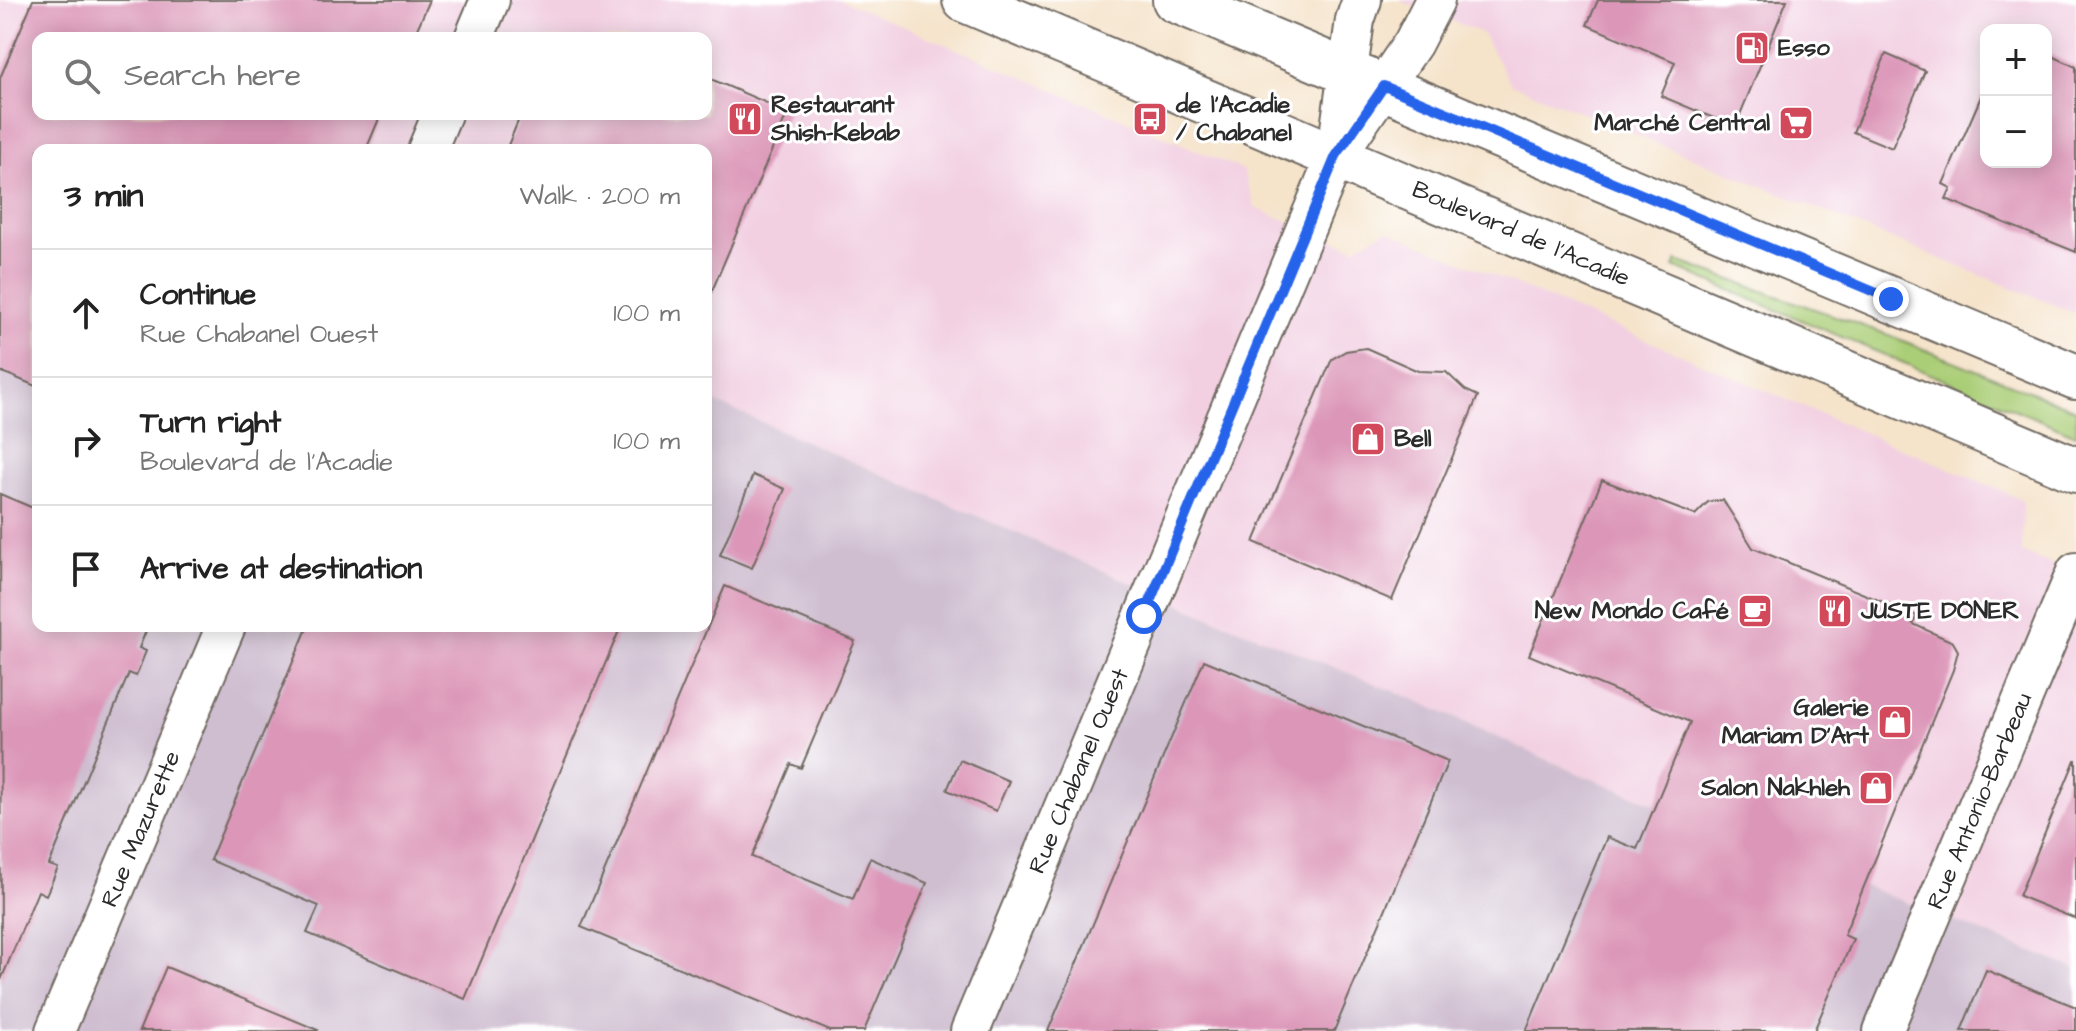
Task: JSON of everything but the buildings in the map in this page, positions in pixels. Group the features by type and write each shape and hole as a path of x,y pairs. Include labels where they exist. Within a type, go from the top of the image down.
{"main road":[{"name":"Boulevard de l'Acadie","path":"965,0 2076,470"},
{"path":"1175,0 2076,377"}],"street":[{"path":"477,32 490,0"},
{"name":"Rue Chabanel Ouest","path":"1362,0 1355,20 1366,78"},
{"name":"Rue Chabanel Ouest","path":"970,1031 1366,78 1435,0"},
{"path":"430,144 440,120"},
{"name":"Rue Antonio-Barbeau","path":"1883,1031 2076,572"},
{"name":"Rue Mazurette","path":"55,1031 223,632"}],"shaded area":[{"path":"0,0 840,0 1243,170 1255,208 1354,248 1387,230 2023,500 2022,552 2076,575 2076,969 1577,773 1413,699 1200,613 712,401 712,144 80,144 0,110"},
{"name":"Marché Central","path":"1398,0 2076,0 2076,314 1511,84 1482,33"},
{"path":"0,110 32,144 32,632 712,632 712,401 1200,613 1413,699 1577,773 2076,969 2076,1031 0,1031"}],"green space":[{"path":"1677,261 1886,334 2076,410 2076,435 1674,267"}],"place":[{"name":"Esso","path":"1752,48"},
{"name":"Restaurant Shish-Kebab","path":"745,119"},
{"name":"de l'Acadie / Chabanel","path":"1150,119"},
{"name":"Marché Central","path":"1796,123"},
{"name":"Bell","path":"1368,439"},
{"name":"New Mondo Café","path":"1755,611"},
{"name":"JUSTE DÖNER","path":"1835,611"},
{"name":"Galerie Mariam D'Art","path":"1895,722"},
{"name":"Salon Nakhleh","path":"1876,788"}],"route":[{"path":"1144,616 1336,156 1384,86 1891,299"}]}
